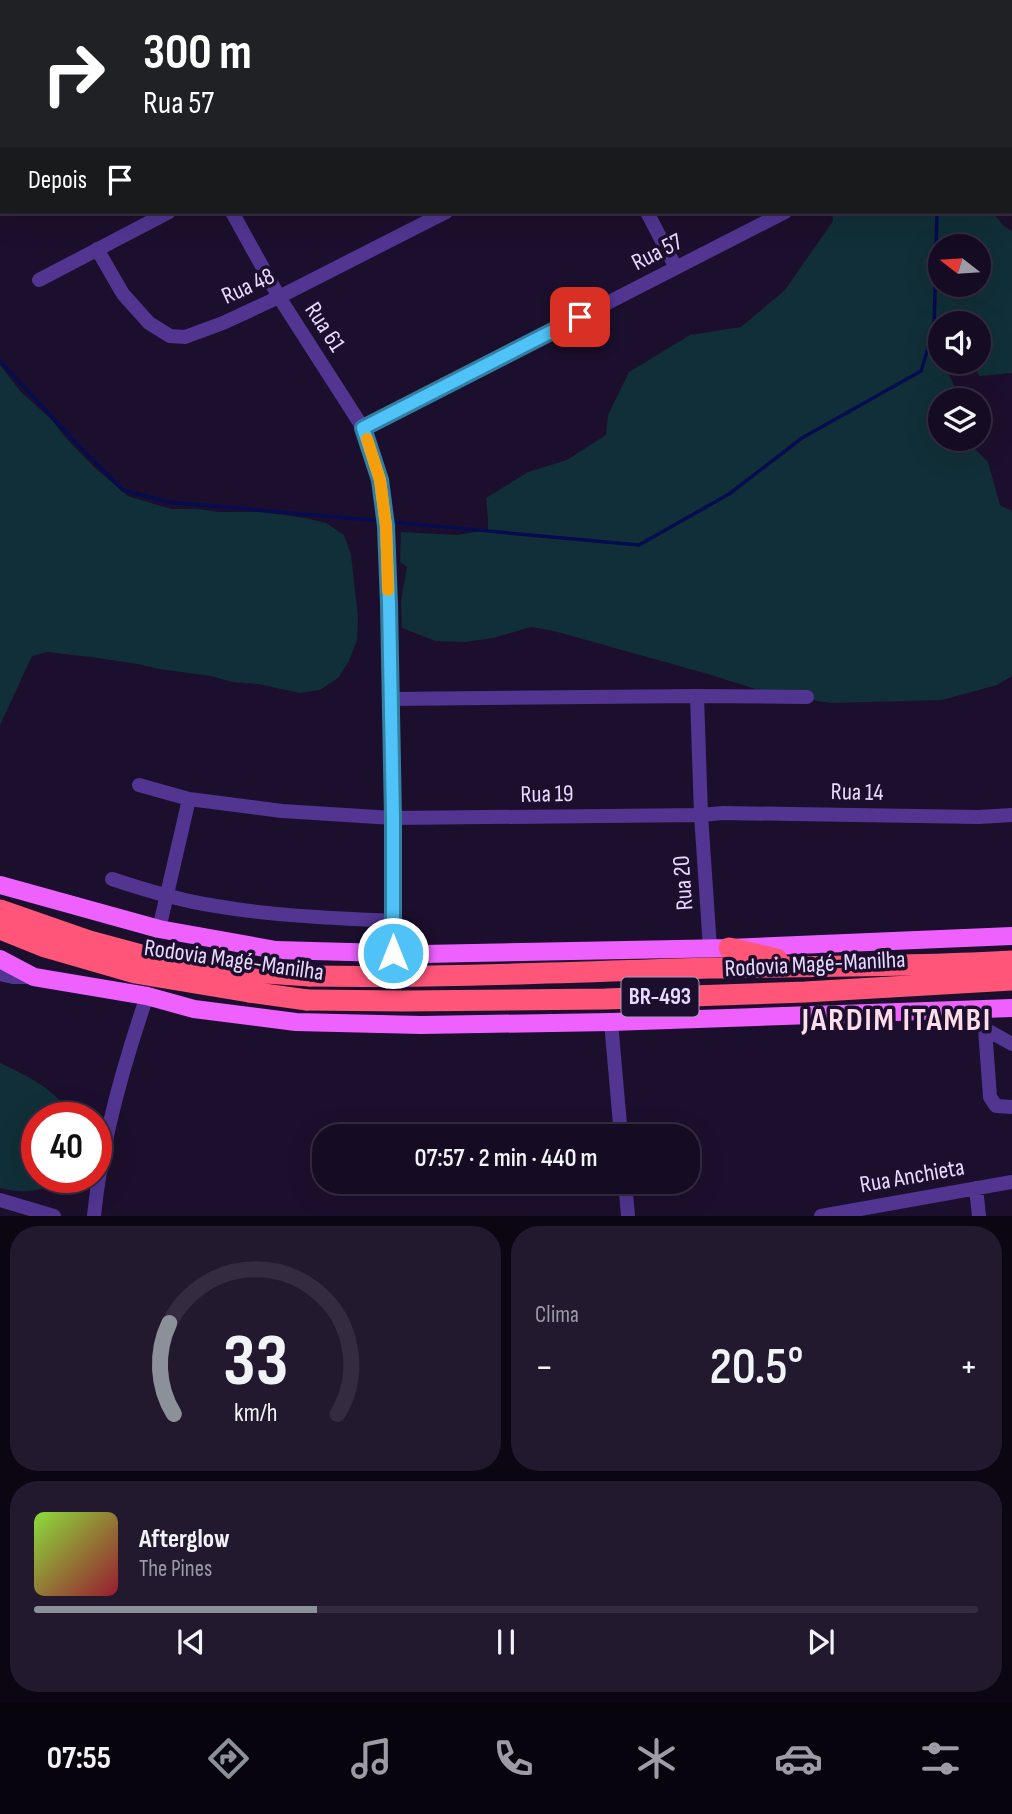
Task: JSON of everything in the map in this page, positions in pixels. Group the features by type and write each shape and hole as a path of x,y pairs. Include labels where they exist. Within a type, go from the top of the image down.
{"highway":[{"name":"Rodovia Magé-Manilha","path":"0,910 48,937 135,973 249,982 310,976 403,977 1012,961"},
{"name":"Rodovia Magé-Manilha","path":"0,929 48,937"},
{"path":"719,948 817,966"},
{"name":"Rodovia Magé-Manilha","path":"249,982 307,1000 404,1001 605,999 805,992 1012,980"}],"main road":[{"path":"0,885 159,929 276,950 423,954 719,948 1012,936"},
{"path":"270,1019 276,950"},
{"path":"296,1022 303,951"},
{"path":"0,959 34,977 146,996"},
{"name":"BR-493","path":"146,996 194,1009 296,1022 421,1025 1012,1008"}],"street":[{"path":"39,280 165,214"},
{"name":"Rua 61","path":"233,214 279,297 363,428"},
{"name":"Rua 48","path":"97,249 123,294 149,323 170,336 185,337 279,297 442,214"},
{"path":"648,214 676,268"},
{"name":"Rua 57","path":"363,428 781,214"},
{"path":"363,428 380,480 386,526 393,818 393,953"},
{"name":"Rua 20","path":"697,695 701,816 719,948"},
{"path":"390,699 807,696"},
{"name":"Rua 19","path":"139,785 189,799 282,811 393,818 701,816"},
{"path":"159,929 189,799"},
{"name":"Rua 14","path":"701,816 723,813 979,817 1012,815"},
{"path":"112,879 215,906 279,914 393,921"},
{"path":"0,974 34,977"},
{"path":"93,1216 98,1176 129,1048 146,996"},
{"path":"964,1011 985,1029 1012,1044"},
{"path":"611,1021 620,1124"},
{"path":"985,1029 990,1097 996,1107 1012,1107"},
{"name":"Rua Anchieta","path":"821,1216 1012,1182"},
{"path":"976,1188 979,1216"},
{"path":"626,1194 628,1216"},
{"path":"0,1200 54,1216"}],"shaded area":[{"path":"832,214 994,214 1012,231 1012,373 979,376 978,374 991,374 991,311 928,311 928,374 949,374 956,388 928,388 928,451 977,451 988,462 1000,505 1012,511 1012,676 997,685 942,700 832,703 774,695 554,631 531,627 493,638 465,642 436,641 402,628 401,600 407,567 400,562 401,532 457,535 488,530 486,498 528,472 567,460 606,435 608,415 629,372 690,335 741,327 785,290 833,221"},
{"path":"0,365 21,392 52,420 94,467 128,496 171,509 262,512 305,518 326,523 344,535 351,555 358,617 357,640 349,661 338,678 320,690 300,693 138,664 47,652 32,656 0,725"},
{"path":"0,1063 31,1079 61,1102 21,1102 21,1191 0,1188"}],"waterway":[{"path":"390,522 639,545 729,494 802,438 921,371 934,329 937,214"},
{"path":"0,361 123,490 168,502 382,521"}],"slow traffic":[{"path":"367,439 380,480 386,526 388,590"}],"district":[{"name":"JARDIM ITAMBI","path":"897,1020"}],"route":[{"path":"393,953 393,818 386,526 380,480 363,428 580,317"}]}
